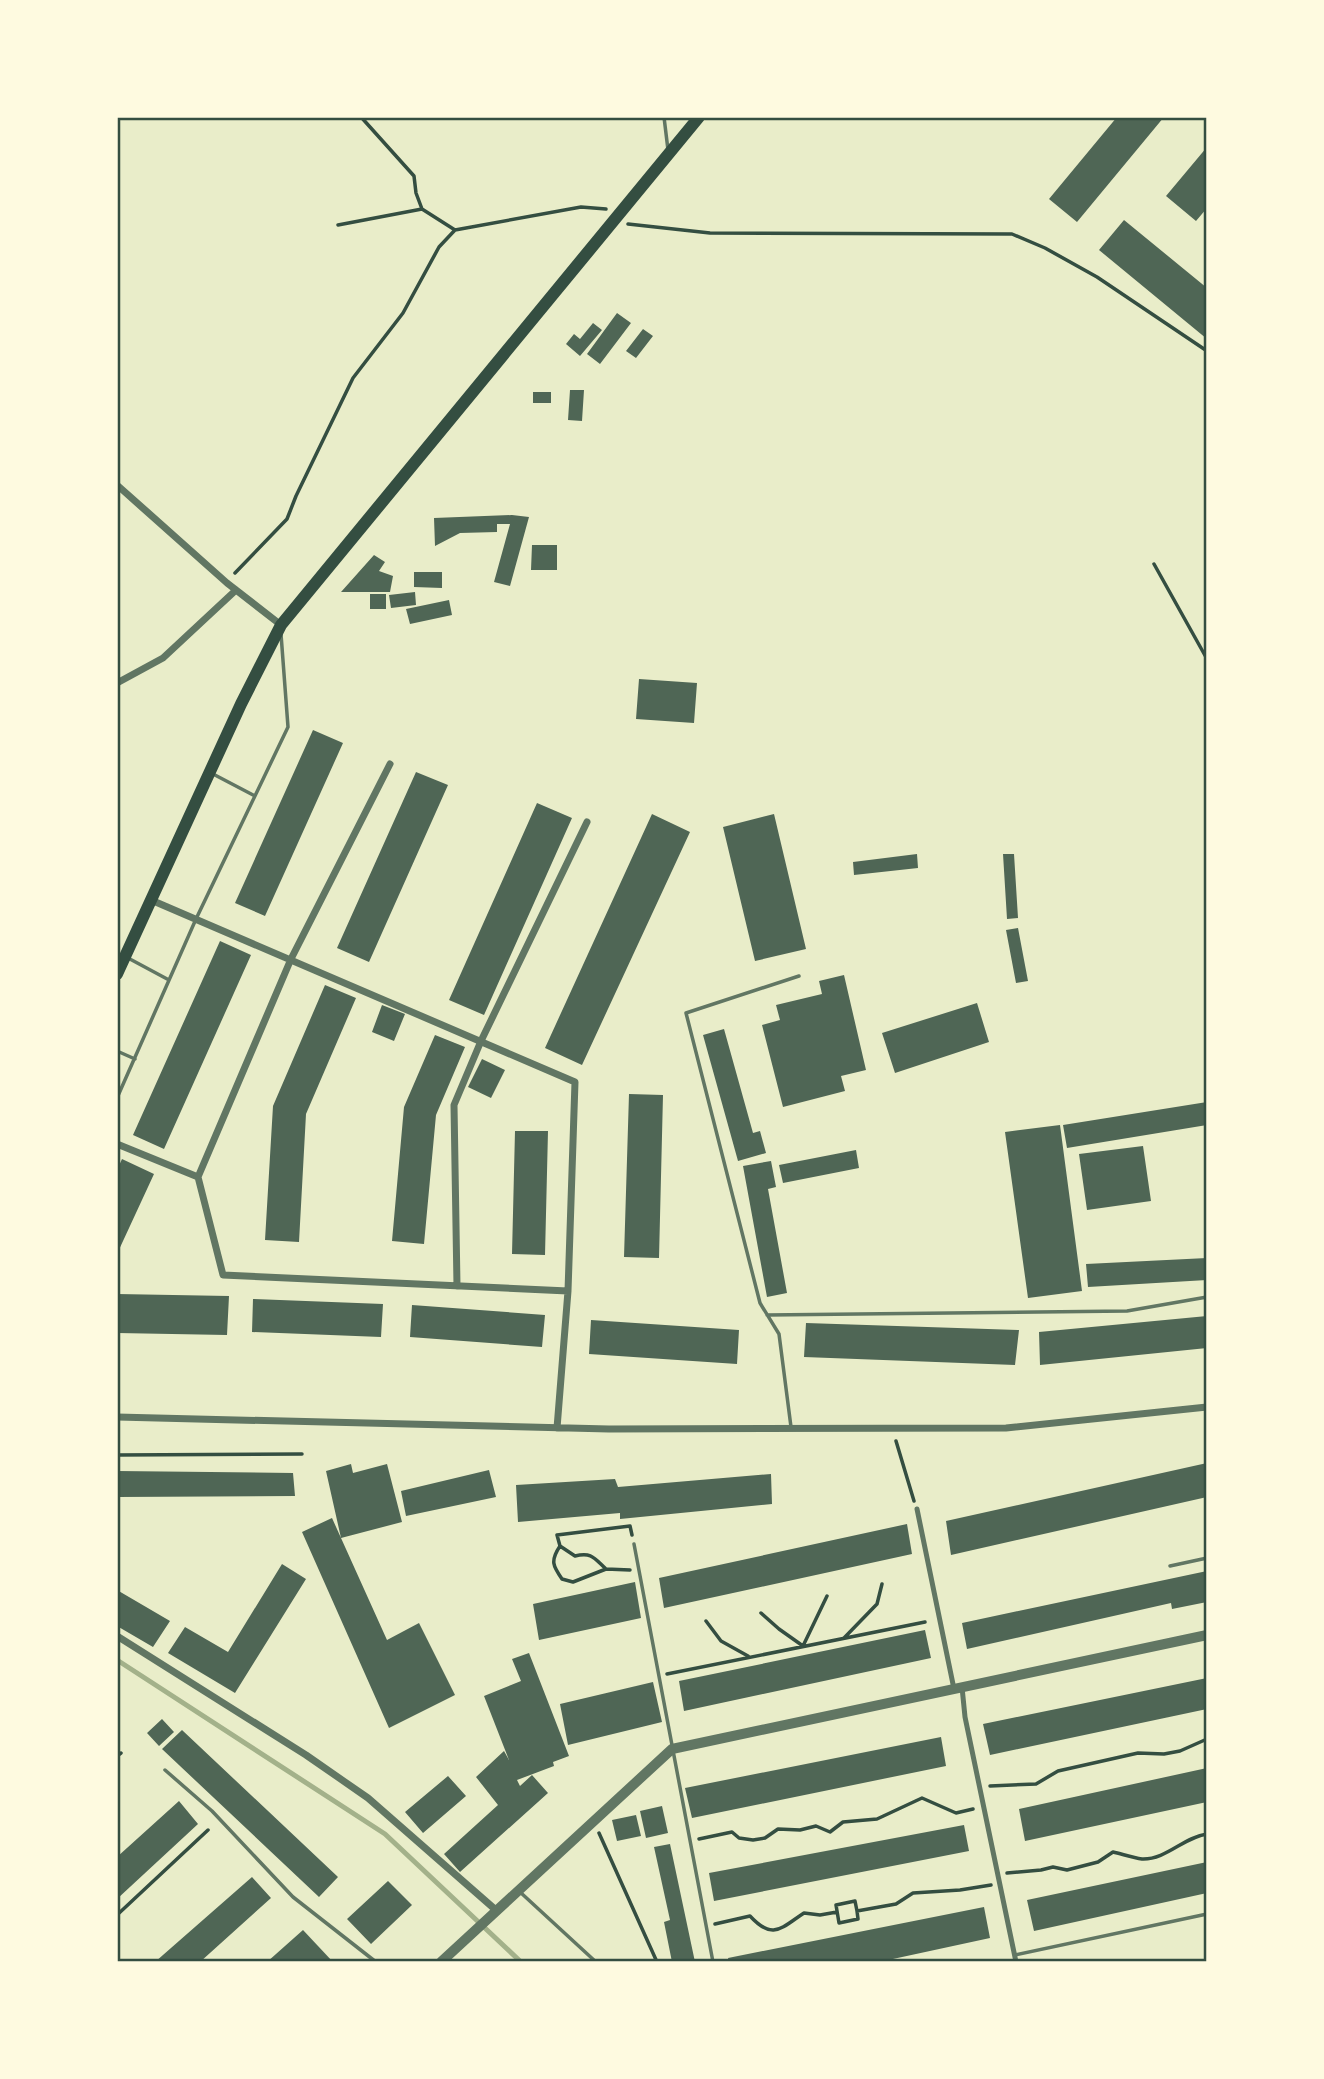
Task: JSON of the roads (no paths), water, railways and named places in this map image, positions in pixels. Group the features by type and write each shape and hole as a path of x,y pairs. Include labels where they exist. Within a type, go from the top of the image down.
{"highway":[{"path":"117,974 209,772 281,625 699,117"}],"street":[{"path":"117,485 227,583 281,625"},
{"path":"117,684 163,658 236,590"},
{"path":"390,764 290,959 198,1177 223,1275 568,1292"},
{"path":"457,1286 454,1105 481,1041 587,822"},
{"path":"152,900 575,1082 568,1292 557,1428"},
{"path":"117,1144 198,1177"},
{"path":"117,1417 557,1428 1006,1429 1207,1408"},
{"path":"917,1509 1016,1958"},
{"path":"441,1962 672,1749 1207,1635"},
{"path":"117,1636 306,1755 368,1798 497,1911"}],"lane":[{"path":"664,117 668,155"},
{"path":"117,1098 196,919 288,727 281,625"},
{"path":"209,772 255,796"},
{"path":"125,957 169,980"},
{"path":"791,1429 779,1335 760,1303 686,1013 799,976"},
{"path":"117,1051 135,1059"},
{"path":"767,1315 1126,1311 1207,1297"},
{"path":"634,1544 713,1962"},
{"path":"1170,1566 1207,1558"},
{"path":"165,1770 212,1811 293,1897 376,1962"},
{"path":"518,1891 596,1962"},
{"path":"1016,1958 1207,1914"}],"waterway":[{"path":"117,1660 385,1834 521,1962"}]}
